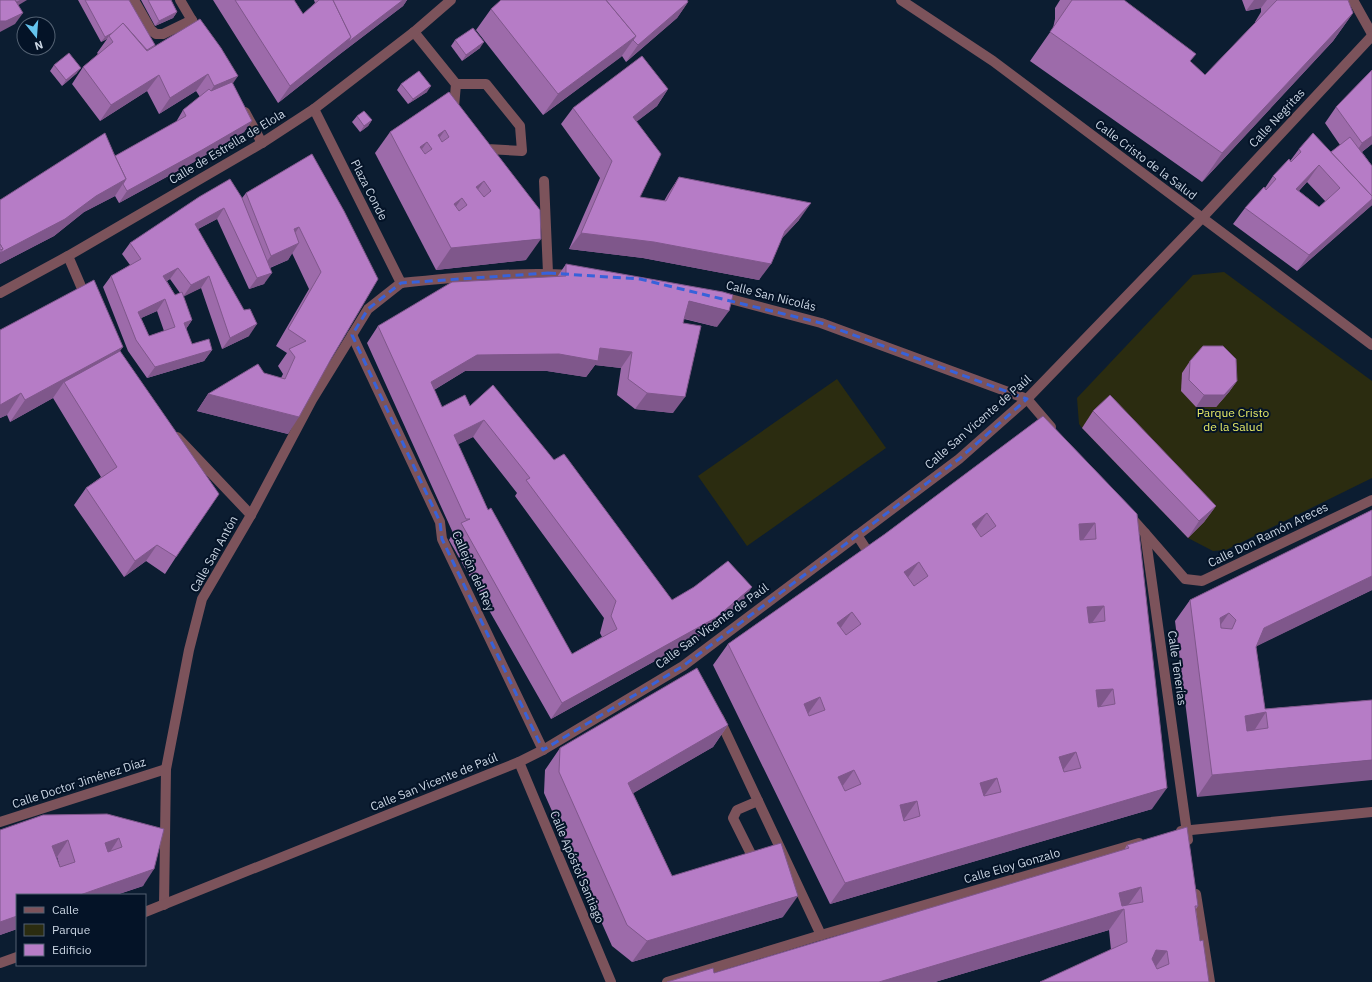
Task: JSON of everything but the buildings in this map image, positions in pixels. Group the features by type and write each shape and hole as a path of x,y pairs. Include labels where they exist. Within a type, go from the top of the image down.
{"street":[{"path":"134,0 151,30 156,34 163,34 192,20"},
{"path":"180,0 204,40"},
{"name":"Calle de Estrella de Elola","path":"0,293 68,256 262,143 314,109 414,32 451,0"},
{"name":"Calle Cristo de la Salud","path":"901,0 993,61 1372,345"},
{"path":"1353,0 1372,35"},
{"path":"414,32 456,84 454,107 463,119"},
{"name":"Calle Negritas","path":"1202,218 1372,35"},
{"path":"456,84 486,84 520,126 522,151 487,149 478,137"},
{"path":"239,102 262,143"},
{"name":"Plaza Conde","path":"314,109 401,283"},
{"path":"544,181 548,273"},
{"name":"Calle San Vicente de Paúl","path":"146,912 519,762 543,750 683,666 693,664 857,535 959,459 1027,400 1202,218"},
{"path":"68,256 91,309"},
{"path":"401,283 470,276 548,273 587,276"},
{"name":"Calle San Antón","path":"164,905 166,769 189,650 202,599 251,515 312,400 368,309 401,283"},
{"name":"Calle San Nicolás","path":"709,294 821,322 1027,400"},
{"name":"Callejón del Rey","path":"352,335 440,522 442,539 543,750"},
{"path":"1027,400 1058,435"},
{"path":"170,429 251,515"},
{"name":"Calle Don Ramón Areces","path":"1145,533 1185,579 1202,581 1372,500"},
{"path":"1124,510 1145,533"},
{"name":"Calle Tenerías","path":"1145,533 1190,852"},
{"path":"857,535 870,555"},
{"path":"715,709 821,935"},
{"name":"Calle Apóstol Santiago","path":"519,762 610,982"},
{"name":"Calle Doctor Jiménez Díaz","path":"0,822 166,769"},
{"path":"754,860 733,818 737,810 758,801"},
{"path":"1171,834 1186,830 1372,812"},
{"name":"Calle Eloy Gonzalo","path":"667,982 821,935 1148,840"},
{"path":"1194,883 1210,982"},
{"path":"0,963 16,957"}],"highlighted area":[{"path":"548,273 640,279 821,323 1027,399 959,459 683,666 543,750 442,539 440,522 352,335 368,309 401,283"}],"green space":[{"name":"Parque Cristo de la Salud","path":"1224,272 1372,381 1372,478 1226,550 1213,551 1188,538 1082,428 1079,424 1077,398 1193,275"},
{"path":"837,379 886,448 747,546 698,476"}]}
